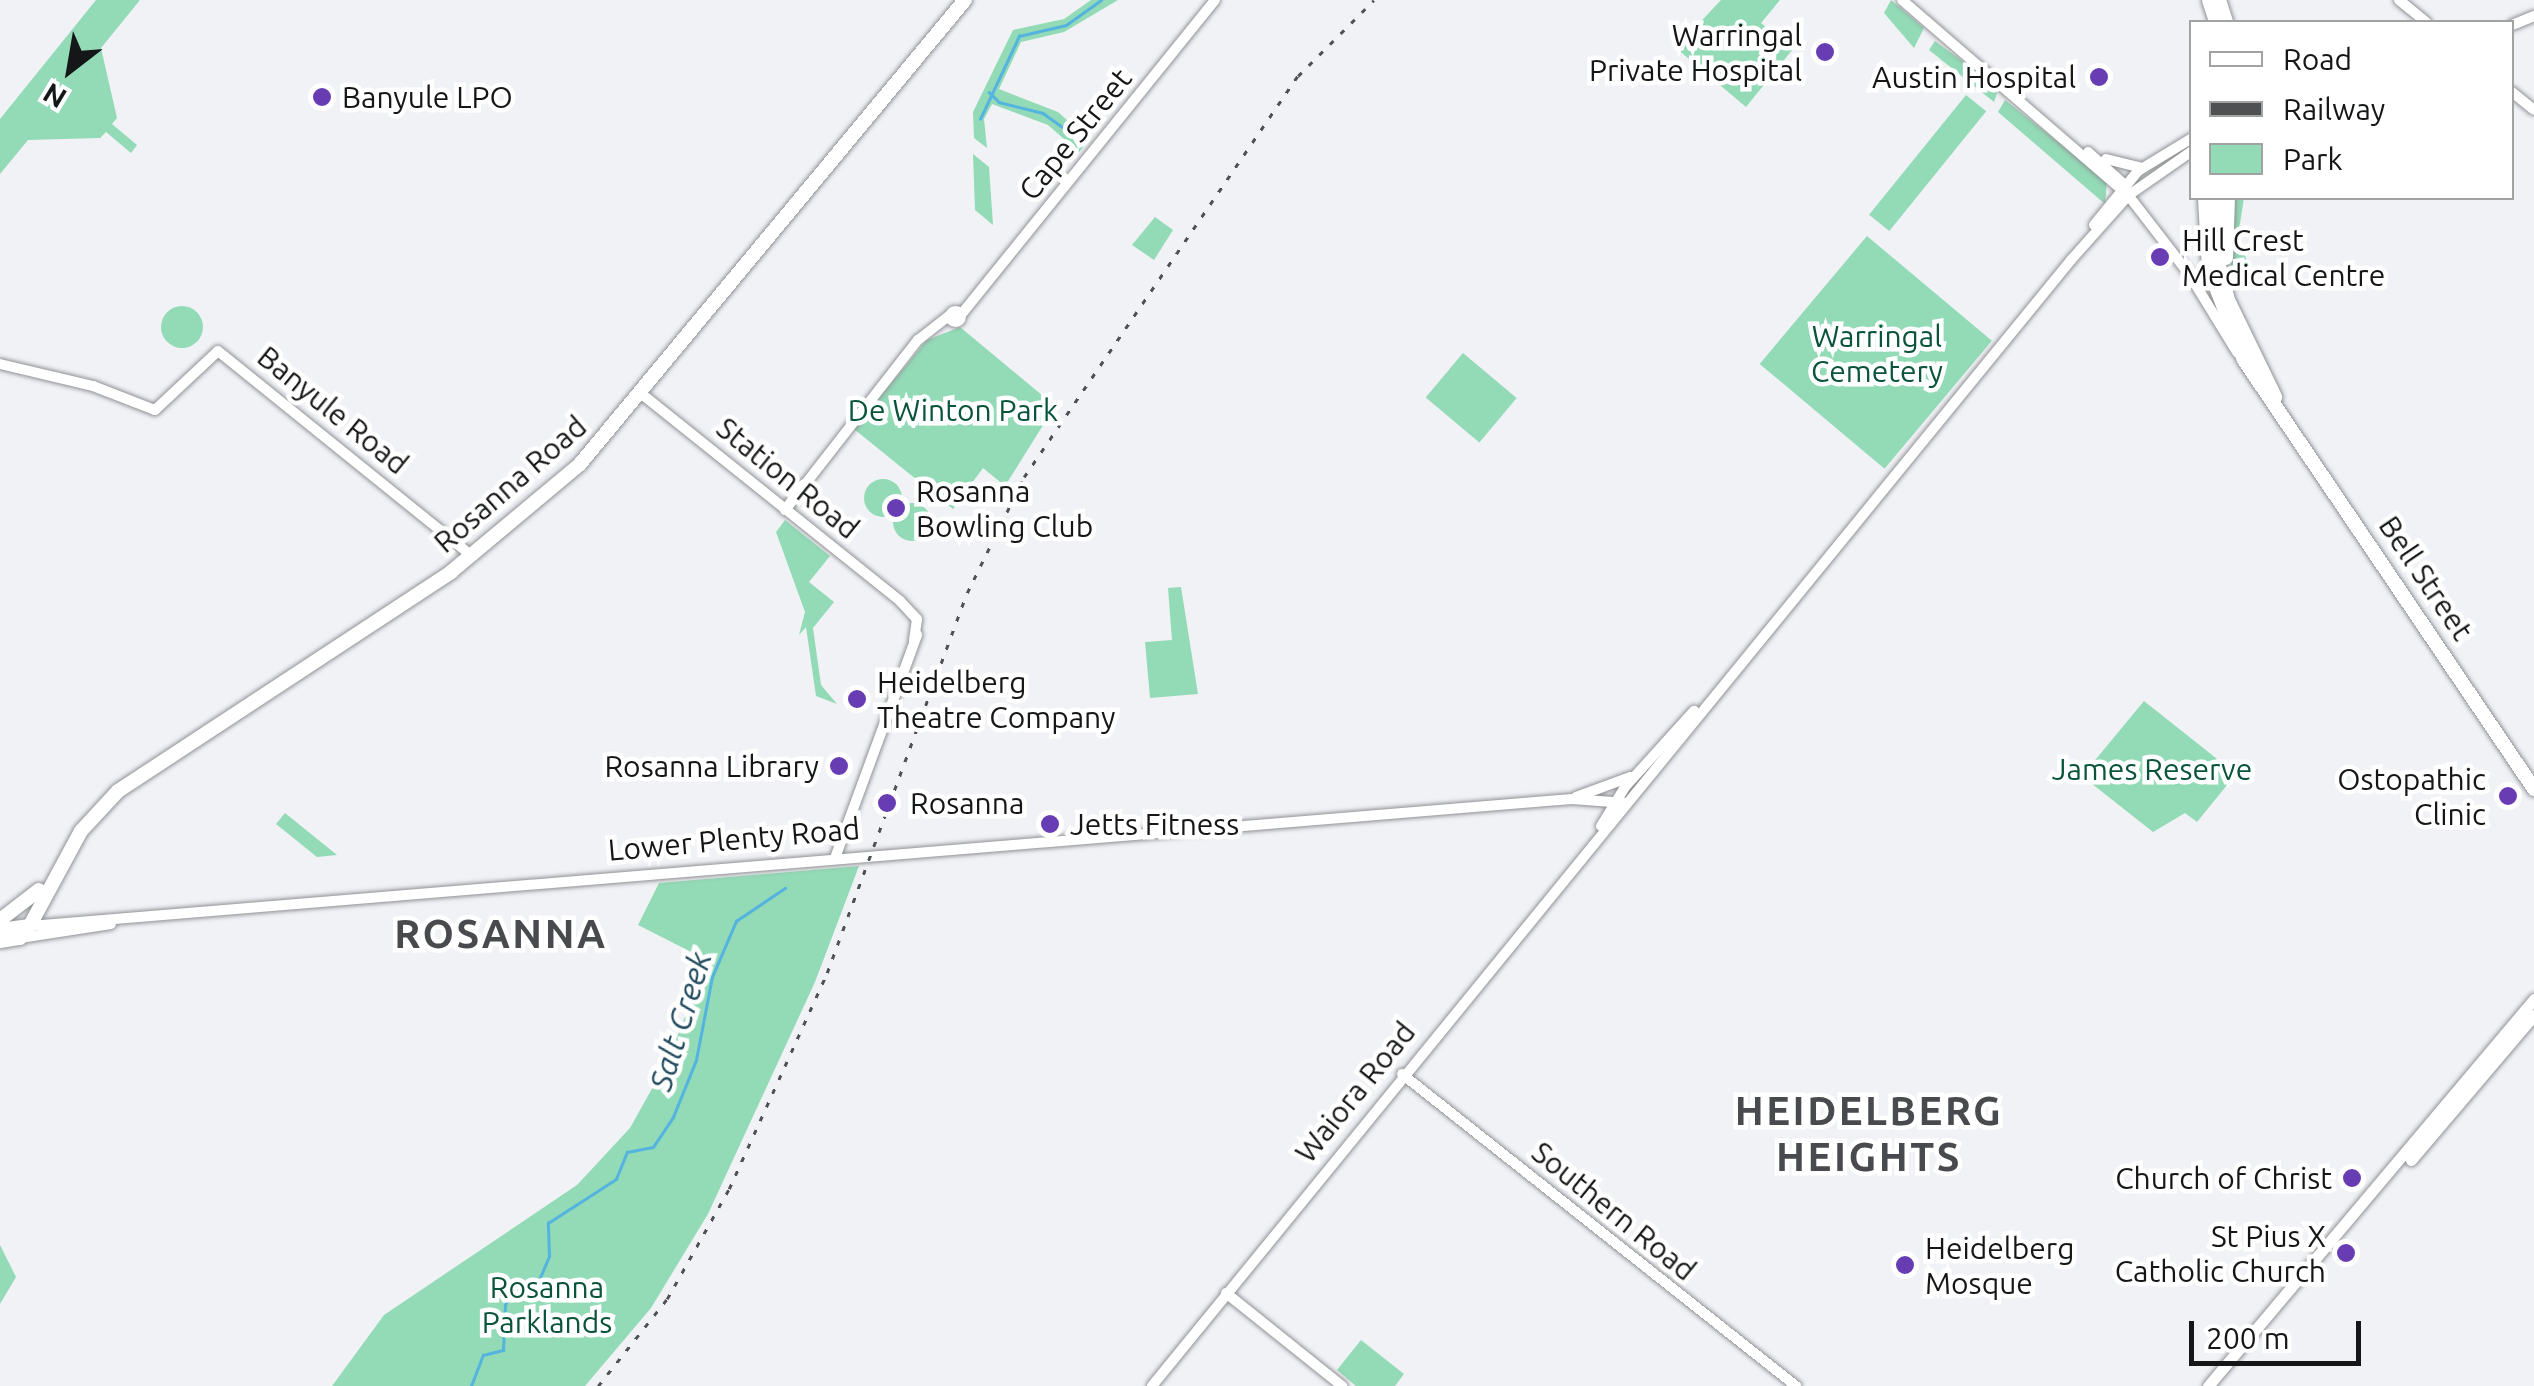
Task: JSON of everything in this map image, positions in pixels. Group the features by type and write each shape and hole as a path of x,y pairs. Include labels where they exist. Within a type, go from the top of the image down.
{"highway":[{"name":"Rosanna Road","path":"22,932 89,820 120,789 472,556 551,492 643,395 965,0"},
{"path":"2205,200 2213,284 2244,360"},
{"path":"2215,200 2221,278 2245,336"},
{"path":"2228,200 2226,259 2245,336"},
{"name":"Bell Street","path":"2245,336 2275,397"},
{"name":"Bell Street","path":"2244,360 2275,397 2534,789"},
{"name":"Rosanna Road","path":"0,920 53,876"},
{"path":"19,908 22,932"},
{"name":"Lower Plenty Road","path":"0,936 22,932"}],"main road":[{"name":"Cape Street","path":"786,510 918,340 956,316 973,298 1215,0"},
{"path":"1902,0 2082,149 2126,191"},
{"path":"2399,0 2424,20"},
{"path":"2514,94 2534,110"},
{"path":"1624,800 2072,260 2142,168 2189,140"},
{"path":"2082,149 2142,168"},
{"path":"2126,191 2189,153"},
{"path":"2095,155 2126,191"},
{"path":"2111,180 2113,207"},
{"name":"Bell Street","path":"2126,191 2244,360"},
{"path":"2113,207 2143,212"},
{"name":"Banyule Road","path":"0,364 93,386 155,410 208,354 219,351 472,556"},
{"name":"Station Road","path":"643,395 900,601 920,622 835,858"},
{"path":"804,483 804,524"},
{"path":"1624,800 1639,771 1744,656"},
{"name":"Lower Plenty Road","path":"22,932 141,916 1572,799 1599,796 1639,771"},
{"path":"1606,818 1599,796 1624,800"},
{"name":"Waiora Road","path":"1599,831 1624,800"},
{"name":"Waiora Road","path":"1152,1386 1624,800"},
{"path":"2458,1100 2534,1000"},
{"path":"2208,1386 2534,1014"},
{"name":"Southern Road","path":"1402,1074 1796,1386"},
{"path":"1226,1293 1342,1386"}],"green space":[{"path":"96,0 140,0 101,48 117,118 112,124 137,145 131,153 106,132 100,138 28,140 0,174 0,119"},
{"path":"1091,0 1118,0 1064,32 1021,42 999,89 1058,112 1089,140 1079,152 1048,125 992,104 984,119 987,148 974,138 973,112 1013,30 1064,19"},
{"path":"1721,0 1780,0 1761,23 1793,49 1746,107 1676,48"},
{"path":"1891,0 1924,28 1914,48 1884,13"},
{"path":"1935,41 1999,88 1994,102 1929,50"},
{"path":"1966,95 1986,111 1889,231 1869,215"},
{"path":"2005,100 2107,181 2105,204 1998,112"},
{"path":"973,154 989,167 993,225 975,210"},
{"path":"2231,200 2244,200 2238,236 2251,272 2236,277 2228,259"},
{"path":"1155,217 1173,230 1154,260 1132,245"},
{"name":"Warringal Cemetery","path":"1867,236 1992,341 1885,469 1760,364"},
{"path":"182,306 197,312 203,327 197,342 182,348 167,342 161,327 167,312"},
{"name":"De Winton Park","path":"960,327 1055,406 1005,486 983,468 953,509 854,429 927,340"},
{"path":"1463,353 1517,398 1479,442 1426,397"},
{"path":"883,479 896,485 902,498 896,511 883,517 870,511 864,498 870,485"},
{"path":"912,503 925,509 931,522 925,535 912,541 899,535 893,522 899,509"},
{"path":"785,520 830,556 809,582 834,602 813,628 821,685 837,704 816,696 806,627 799,635 805,612 776,532"},
{"path":"1181,587 1198,694 1150,698 1145,642 1172,640 1168,588"},
{"name":"James Reserve","path":"2144,701 2236,774 2197,822 2185,813 2153,832 2082,776"},
{"path":"285,813 337,855 317,857 276,824"},
{"name":"Rosanna Parklands","path":"859,866 815,982 708,1214 651,1308 585,1386 332,1386 384,1315 577,1185 630,1128 668,1060 707,960 638,925 659,883"},
{"path":"0,1245 16,1277 0,1304"},
{"path":"1361,1340 1404,1374 1395,1386 1356,1386 1337,1370"}],"waterway":[{"name":"Salt Creek","path":"980,119 1019,36 1066,25 1101,0"},
{"path":"989,92 999,102 1043,113 1082,141"},
{"name":"Salt Creek","path":"471,1386 483,1355 503,1350 505,1305 516,1284 539,1280 549,1256 548,1223 616,1179 627,1152 653,1147 673,1117 696,1060 712,977 736,921 785,888"}],"railway":[{"path":"598,1386 667,1299 729,1189 827,973 967,593 1024,477 1298,76 1374,0"}],"place":[{"name":"Warringal Private Hospital","path":"1825,52"},
{"name":"Austin Hospital","path":"2099,77"},
{"name":"Banyule LPO","path":"322,97"},
{"name":"Hill Crest Medical Centre","path":"2160,257"},
{"name":"Rosanna Bowling Club","path":"896,508"},
{"name":"Heidelberg Theatre Company","path":"857,699"},
{"name":"Rosanna Library","path":"839,766"},
{"name":"Ostopathic Clinic","path":"2508,796"},
{"name":"Rosanna","path":"887,803"},
{"name":"Jetts Fitness","path":"1050,824"},
{"name":"Church of Christ","path":"2352,1178"},
{"name":"St Pius X Catholic Church","path":"2346,1253"},
{"name":"Heidelberg Mosque","path":"1905,1265"}],"district":[{"name":"ROSANNA","path":"501,934"},
{"name":"HEIDELBERG HEIGHTS","path":"1869,1134"}]}
